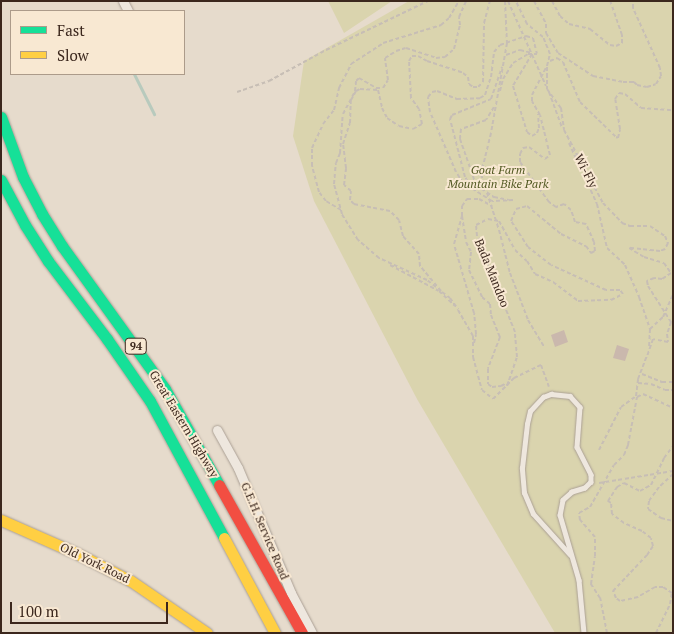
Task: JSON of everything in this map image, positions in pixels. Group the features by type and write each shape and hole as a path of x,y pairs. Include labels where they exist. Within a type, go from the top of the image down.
{"main road":[{"name":"Great Eastern Highway","path":"1,117 23,177 42,214 62,246 165,389 199,446 269,578 302,633"},
{"name":"Great Eastern Highway","path":"1,180 25,226 150,401 274,633"},
{"name":"Old York Road","path":"1,520 78,554 131,581 208,633"},
{"path":"268,620 268,633"}],"street":[{"name":"G.E.H. Service Road","path":"217,430 238,468 291,593 312,633"}],"lane":[{"path":"570,556 533,514 524,493 522,468 526,424 530,411 536,403 551,394 570,396 580,407 577,447 591,475 591,482 563,500 560,515 570,556 579,580 584,633"}],"path":[{"path":"237,92 269,81 326,50 427,1"},
{"path":"341,210 326,201 318,192 312,166 312,148 323,124 334,110 339,88 351,64 383,43 441,25 449,18 459,1"},
{"path":"458,309 439,291 380,258 358,240 341,210 334,184 336,163 340,153 342,114 355,91 356,81 359,78 376,88 383,88 388,80 385,58 396,50 406,48 436,58 445,57 454,49 460,25 459,17 466,1"},
{"path":"442,291 420,266 419,254 403,236 399,220 390,211 354,204 350,200 351,191 344,185 346,168 343,144 350,123 351,100 356,90 378,90 382,108 387,118 399,126 413,129 422,124 419,109 411,98 409,61 412,56 418,56 427,62 463,73 468,77 469,84 473,87 478,87 483,82 484,23 490,1"},
{"path":"506,1 532,54 568,142 597,204 606,248 625,265 650,328 647,356 638,383 636,396 621,407 599,450"},
{"path":"506,1 507,43 481,174 513,281 528,320 544,347"},
{"path":"516,1 527,24 542,37 547,46 550,58 547,66 547,89 561,108 564,130"},
{"path":"534,1 546,24 546,33 558,53 593,76 623,82 634,82 637,85 647,86 656,84 661,76 660,68 633,8 633,1"},
{"path":"552,1 560,16 569,24 590,30 610,45 616,46 622,43 622,35 610,1"},
{"path":"526,36 533,38 536,54 528,54 509,68 496,103 486,120 461,129 460,139 476,185 494,197 513,200 492,201 463,183 456,172 430,112 428,97 432,92 437,91 457,99 480,98 485,95 491,77 494,52 500,45 526,36"},
{"path":"476,192 465,177 450,119 458,112 491,99 505,56 509,52 520,50 536,54"},
{"path":"532,54 513,86 527,132 532,136 536,134 539,128 538,112"},
{"path":"547,66 552,59 557,58 563,62 580,102 618,138 620,129 615,99 619,93 625,94 641,108 673,110"},
{"path":"673,64 673,81"},
{"name":"Bada Mandoo","path":"507,386 517,358 515,332 488,265 484,247 477,236 476,225 488,219 499,221 515,250 527,261 535,274 554,282 578,301 611,300 623,294 620,290 606,290 551,265 528,247 513,228 511,221 516,209 528,206 562,234 586,246 591,253 595,251 594,242 586,224 575,222 571,210 564,204 556,207 548,202 520,162 520,154 523,148 529,147 545,159 550,155 532,95 547,66"},
{"name":"Wi-Fly","path":"568,142 575,148 578,160 589,174 592,186 600,195 603,203 622,223 630,226 650,226 665,236 668,243 665,249 660,251 629,248 644,257 664,263 671,273 662,279 654,278 647,281 648,286 671,322 666,334 668,342 654,339 647,356"},
{"path":"473,348 476,334 474,314 454,244 462,216 463,204 470,197 492,206"},
{"path":"462,216 466,242 471,252 469,270 482,297 490,304 491,315 500,337 488,369 488,384 492,387 501,386 508,382"},
{"path":"380,258 427,280 450,298 473,336 473,348 482,390 493,399 514,378 541,365 551,394"},
{"path":"650,328 663,317 673,296"},
{"path":"641,374 662,382 673,382"},
{"path":"638,383 651,384 664,390 673,390"},
{"path":"607,633 600,598 590,584 595,556 595,536 580,520 579,513 590,507 614,465 624,455 631,432 637,397 644,394 673,408"},
{"path":"656,633 670,604 672,593 663,587 655,587 638,597 620,601 616,598 613,591 653,546 651,538 612,514 611,503 608,501 617,487 624,483 640,491 651,485 664,458 673,446"},
{"path":"591,482 599,483 673,473"},
{"path":"673,473 659,487 649,501 648,509 661,518 673,521"}],"green space":[{"path":"328,1 392,1 344,33"},
{"name":"Goat Farm Mountain Bike Park","path":"409,1 673,1 673,633 555,633 417,399 314,201 293,136 304,61"}],"building":[{"path":"564,330 568,342 555,347 551,335"},
{"path":"617,345 629,349 625,361 613,358"}],"waterway":[{"path":"134,75 154,114"}],"traffic: fast":[{"path":"1,117 23,177 42,214 62,246 165,389 219,485"},
{"path":"1,180 25,225 48,261 107,339 150,401 224,538"}],"traffic: slow":[{"path":"1,520 78,554 131,581 207,633"},
{"path":"224,538 275,633"}],"traffic: jam":[{"path":"219,485 302,633"}]}
